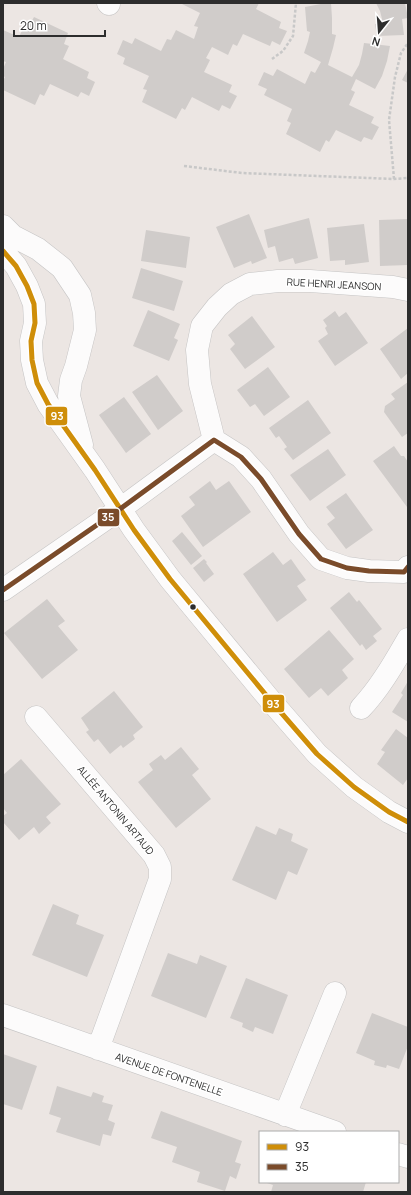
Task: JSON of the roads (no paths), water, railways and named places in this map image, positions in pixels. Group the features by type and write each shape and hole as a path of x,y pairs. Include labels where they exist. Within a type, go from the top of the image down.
{"street":[{"path":"3,226 12,236 38,249 62,268 80,295 84,313 85,330 71,380 69,396 86,458"},
{"path":"3,251 16,266 27,286 34,304 35,323 31,341 32,360 37,383 48,404 134,530 170,579 317,754 354,787 389,812 408,822"},
{"name":"RUE HENRI JEANSON","path":"214,440 200,384 197,350 202,326 217,307 231,294 250,284 278,281 318,281 393,287 408,290"},
{"path":"3,590 120,509 214,440 241,457 246,462 261,479 298,534 321,559 347,568 407,573"},
{"path":"361,708 371,698 386,676 408,639"},
{"name":"ALLÉE ANTONIN ARTAUD","path":"36,717 154,855 160,867 160,879 98,1049"},
{"path":"285,1115 335,993"},
{"name":"AVENUE DE FONTENELLE","path":"3,1015 332,1131"}]}
